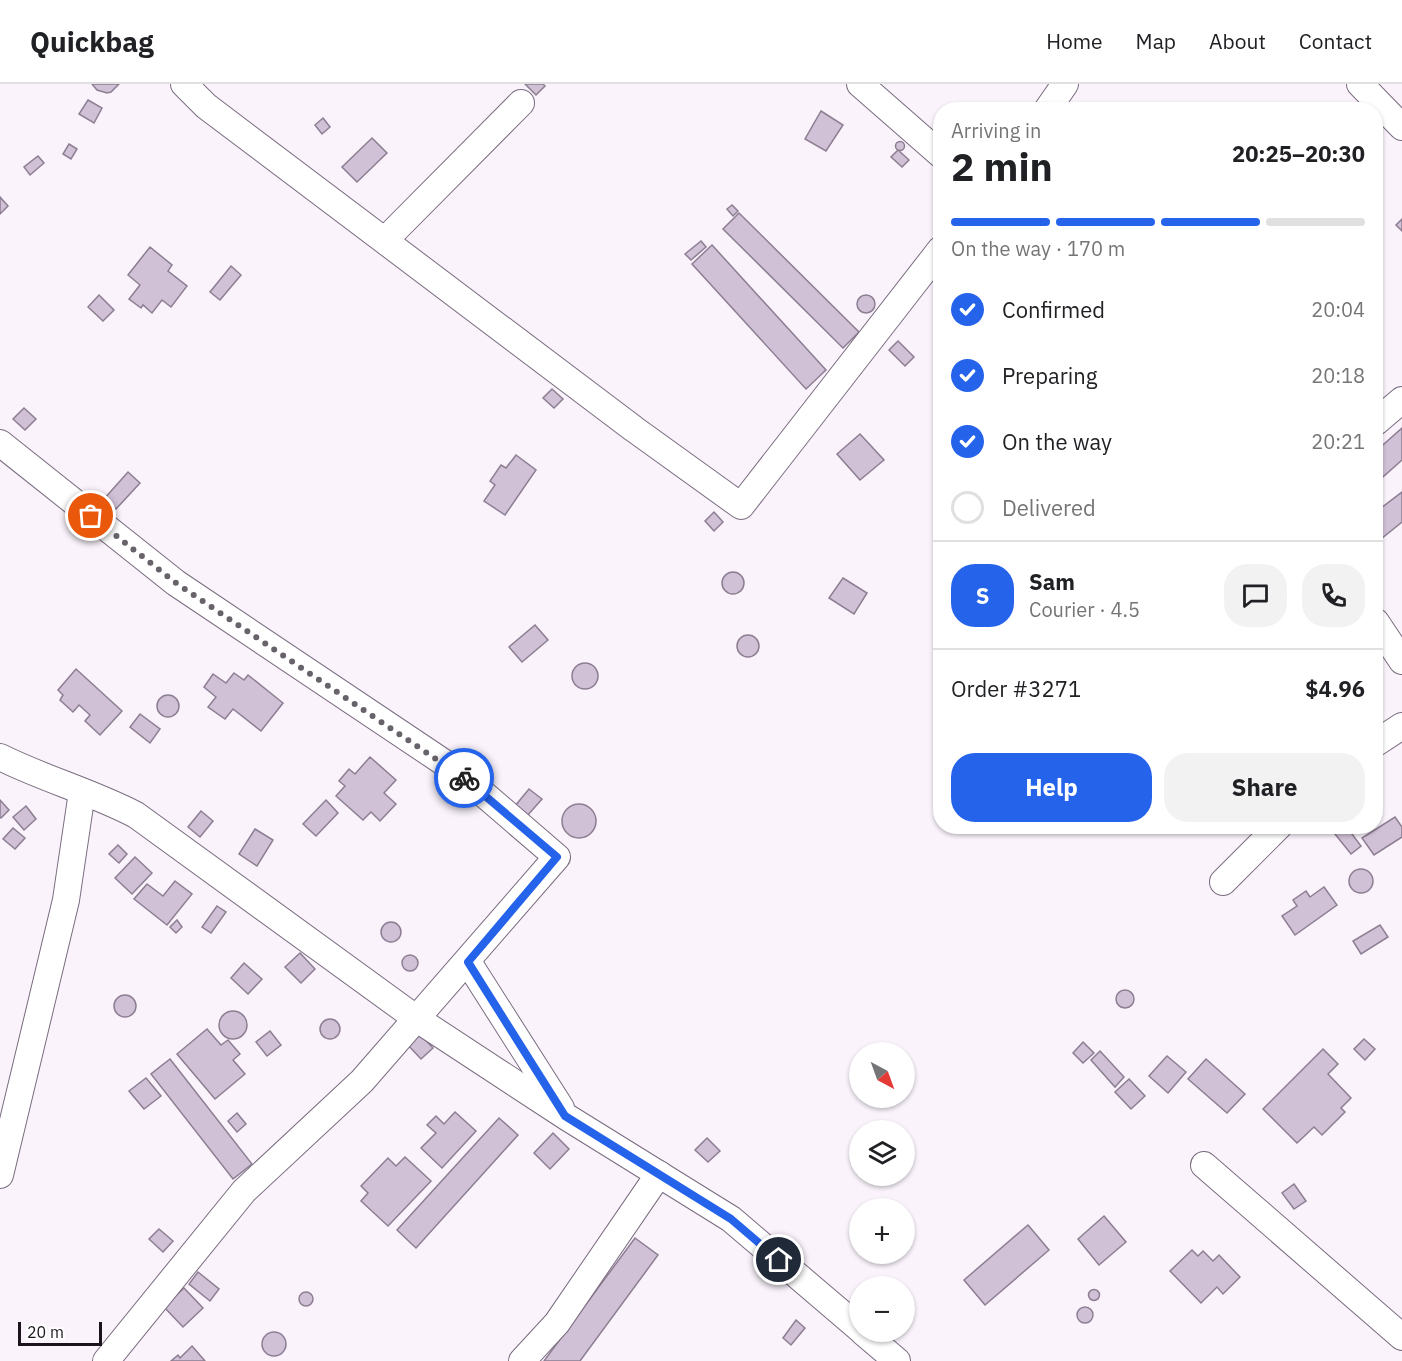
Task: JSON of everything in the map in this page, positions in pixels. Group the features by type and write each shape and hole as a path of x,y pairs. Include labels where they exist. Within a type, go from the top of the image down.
{"street":[{"path":"184,84 206,105 634,429 741,506 933,259"},
{"path":"860,84 933,148"},
{"path":"1053,102 1065,84"},
{"path":"1360,84 1378,102"},
{"path":"385,240 521,103"},
{"path":"1383,108 1402,127"},
{"path":"1383,416 1402,400"},
{"path":"0,443 176,583 458,772 557,857 362,1082 244,1191 106,1361"},
{"path":"1383,632 1402,661"},
{"path":"1383,738 1402,726"},
{"path":"0,757 82,792 105,799 136,815 417,1019 565,1116 731,1219 849,1320"},
{"path":"0,1175 66,900 82,792"},
{"path":"1223,882 1271,834"},
{"path":"468,962 565,1116"},
{"path":"1204,1165 1402,1337"},
{"path":"522,1361 557,1323 659,1174"},
{"path":"875,1342 897,1361"}],"building":[{"path":"92,84 119,84 107,93 97,90"},
{"path":"525,84 543,84 545,86 536,95"},
{"path":"88,100 102,108 94,123 79,114"},
{"path":"821,111 843,125 826,151 805,139"},
{"path":"323,118 330,127 322,134 315,125"},
{"path":"372,138 387,153 357,182 342,167"},
{"path":"900,142 904,146 900,150 896,146"},
{"path":"69,144 77,149 71,159 63,154"},
{"path":"898,150 909,160 902,167 891,157"},
{"path":"38,156 44,163 30,175 24,167"},
{"path":"0,197 8,206 0,214"},
{"path":"732,205 738,211 733,216 727,209"},
{"path":"739,213 859,332 843,348 723,229"},
{"path":"1402,219 1402,231 1396,225"},
{"path":"701,241 706,247 691,260 685,254"},
{"path":"712,245 826,370 806,389 692,264"},
{"path":"150,247 172,265 168,271 187,286 171,307 162,300 152,313 143,305 141,308 129,299 140,285 128,275"},
{"path":"231,266 241,275 220,300 210,292"},
{"path":"99,295 114,310 103,321 88,307"},
{"path":"866,295 872,298 875,304 872,310 866,313 860,310 857,304 860,298"},
{"path":"898,341 914,357 905,366 889,350"},
{"path":"552,389 563,399 554,408 543,398"},
{"path":"24,408 36,419 25,430 13,419"},
{"path":"1402,428 1402,460 1383,477 1383,445"},
{"path":"860,434 884,460 860,480 837,454"},
{"path":"516,455 536,470 505,515 484,501 495,485 490,481 501,465 506,468"},
{"path":"128,472 140,483 116,509 104,499"},
{"path":"1402,492 1402,522 1383,537 1383,506"},
{"path":"714,512 723,522 714,531 705,521"},
{"path":"729,572 737,572 744,579 744,587 737,594 729,594 722,587 722,579"},
{"path":"843,578 867,593 854,614 829,598"},
{"path":"535,625 548,640 522,662 509,647"},
{"path":"748,635 756,638 759,646 756,654 748,657 740,654 737,646 740,638"},
{"path":"585,663 594,667 598,676 594,685 585,689 576,685 572,676 576,667"},
{"path":"76,669 122,711 100,735 85,721 90,715 79,705 73,712 60,700 63,695 58,690"},
{"path":"234,673 244,680 248,675 283,703 261,731 233,709 225,719 208,707 216,697 204,687 213,674 226,683"},
{"path":"168,695 176,698 179,706 176,714 168,717 160,714 157,706 160,698"},
{"path":"140,714 160,729 150,743 130,727"},
{"path":"370,757 396,780 384,793 396,804 380,821 371,812 363,820 336,796 345,786 339,781 349,769 355,774"},
{"path":"529,789 542,799 527,816 515,806"},
{"path":"0,800 9,810 1,818 0,817"},
{"path":"326,800 338,813 316,836 303,824"},
{"path":"579,804 591,809 596,821 591,833 579,838 567,833 562,821 567,809"},
{"path":"26,806 36,819 24,830 13,817"},
{"path":"201,811 213,821 200,837 188,827"},
{"path":"1395,817 1402,827 1402,837 1374,855 1362,838 1368,834 1383,834 1383,825"},
{"path":"13,828 25,838 15,849 3,839"},
{"path":"255,829 273,840 257,866 239,854"},
{"path":"1335,834 1352,834 1361,846 1351,854"},
{"path":"118,845 127,854 119,863 109,854"},
{"path":"135,857 152,873 132,894 115,878"},
{"path":"1361,869 1366,870 1372,876 1372,886 1366,892 1361,893 1356,892 1350,886 1349,881 1350,876 1356,870"},
{"path":"175,881 192,894 167,925 134,899 147,884 163,896"},
{"path":"1324,887 1337,905 1295,935 1282,916 1297,906 1293,900 1306,891 1310,897"},
{"path":"217,906 226,912 211,933 202,927"},
{"path":"177,920 182,927 176,933 170,927"},
{"path":"387,922 395,922 401,928 401,936 395,942 387,942 381,936 381,928"},
{"path":"1380,925 1388,937 1361,954 1353,941"},
{"path":"300,953 315,969 301,983 285,967"},
{"path":"410,955 416,957 418,963 416,969 410,971 404,969 402,963 404,957"},
{"path":"244,963 262,979 248,994 231,978"},
{"path":"1125,990 1131,993 1134,999 1131,1005 1125,1008 1119,1005 1116,999 1119,993"},
{"path":"125,995 133,998 136,1006 133,1014 125,1017 117,1014 114,1006 117,998"},
{"path":"233,1011 243,1015 247,1025 243,1035 233,1039 223,1035 219,1025 223,1015"},
{"path":"330,1019 337,1022 340,1029 337,1036 330,1039 323,1036 320,1029 323,1022"},
{"path":"207,1029 221,1045 228,1040 240,1054 233,1060 245,1074 215,1099 177,1054"},
{"path":"270,1031 281,1045 267,1056 256,1042"},
{"path":"419,1033 433,1048 421,1059 407,1044"},
{"path":"1364,1039 1375,1049 1365,1060 1354,1049"},
{"path":"1083,1042 1094,1053 1083,1063 1073,1053"},
{"path":"1323,1049 1338,1064 1328,1074 1351,1098 1341,1108 1345,1112 1322,1135 1314,1127 1297,1143 1263,1109"},
{"path":"1100,1051 1124,1077 1115,1087 1091,1060"},
{"path":"1167,1056 1186,1072 1168,1093 1149,1076"},
{"path":"170,1059 252,1164 233,1179 151,1074"},
{"path":"1206,1059 1245,1094 1227,1113 1188,1079"},
{"path":"146,1078 161,1096 144,1109 129,1091"},
{"path":"1129,1079 1145,1096 1131,1109 1115,1092"},
{"path":"455,1112 476,1131 442,1168 421,1148 436,1133 427,1125 436,1116 444,1124"},
{"path":"237,1113 246,1124 237,1132 228,1121"},
{"path":"499,1118 518,1135 416,1248 397,1230"},
{"path":"553,1133 569,1149 550,1169 534,1153"},
{"path":"707,1138 720,1151 708,1162 695,1150"},
{"path":"405,1157 431,1181 388,1226 361,1201 368,1193 361,1186 388,1158 396,1166"},
{"path":"1294,1184 1306,1201 1294,1209 1282,1193"},
{"path":"1104,1216 1126,1242 1099,1265 1078,1239"},
{"path":"1028,1225 1049,1250 985,1305 964,1280"},
{"path":"159,1229 173,1241 163,1252 149,1239"},
{"path":"635,1238 658,1255 580,1361 544,1361"},
{"path":"1192,1250 1198,1256 1203,1251 1213,1261 1219,1255 1240,1277 1223,1294 1217,1287 1201,1303 1170,1271"},
{"path":"198,1272 219,1289 210,1301 189,1284"},
{"path":"184,1288 203,1308 183,1327 164,1307"},
{"path":"1094,1289 1100,1295 1094,1301 1088,1295"},
{"path":"306,1292 311,1294 313,1299 311,1304 306,1306 301,1304 299,1299 301,1294"},
{"path":"1085,1307 1091,1309 1093,1315 1091,1321 1085,1323 1079,1321 1077,1315 1079,1309"},
{"path":"796,1320 805,1328 791,1345 783,1338"},
{"path":"274,1332 282,1336 286,1344 282,1352 274,1356 266,1352 262,1344 266,1336"},
{"path":"192,1346 205,1361 171,1361 178,1355 180,1358"}],"way so far":[{"path":"91,516 176,583 464,778"}],"route":[{"path":"464,778 557,857 468,962 565,1116 731,1219 779,1260"}]}
